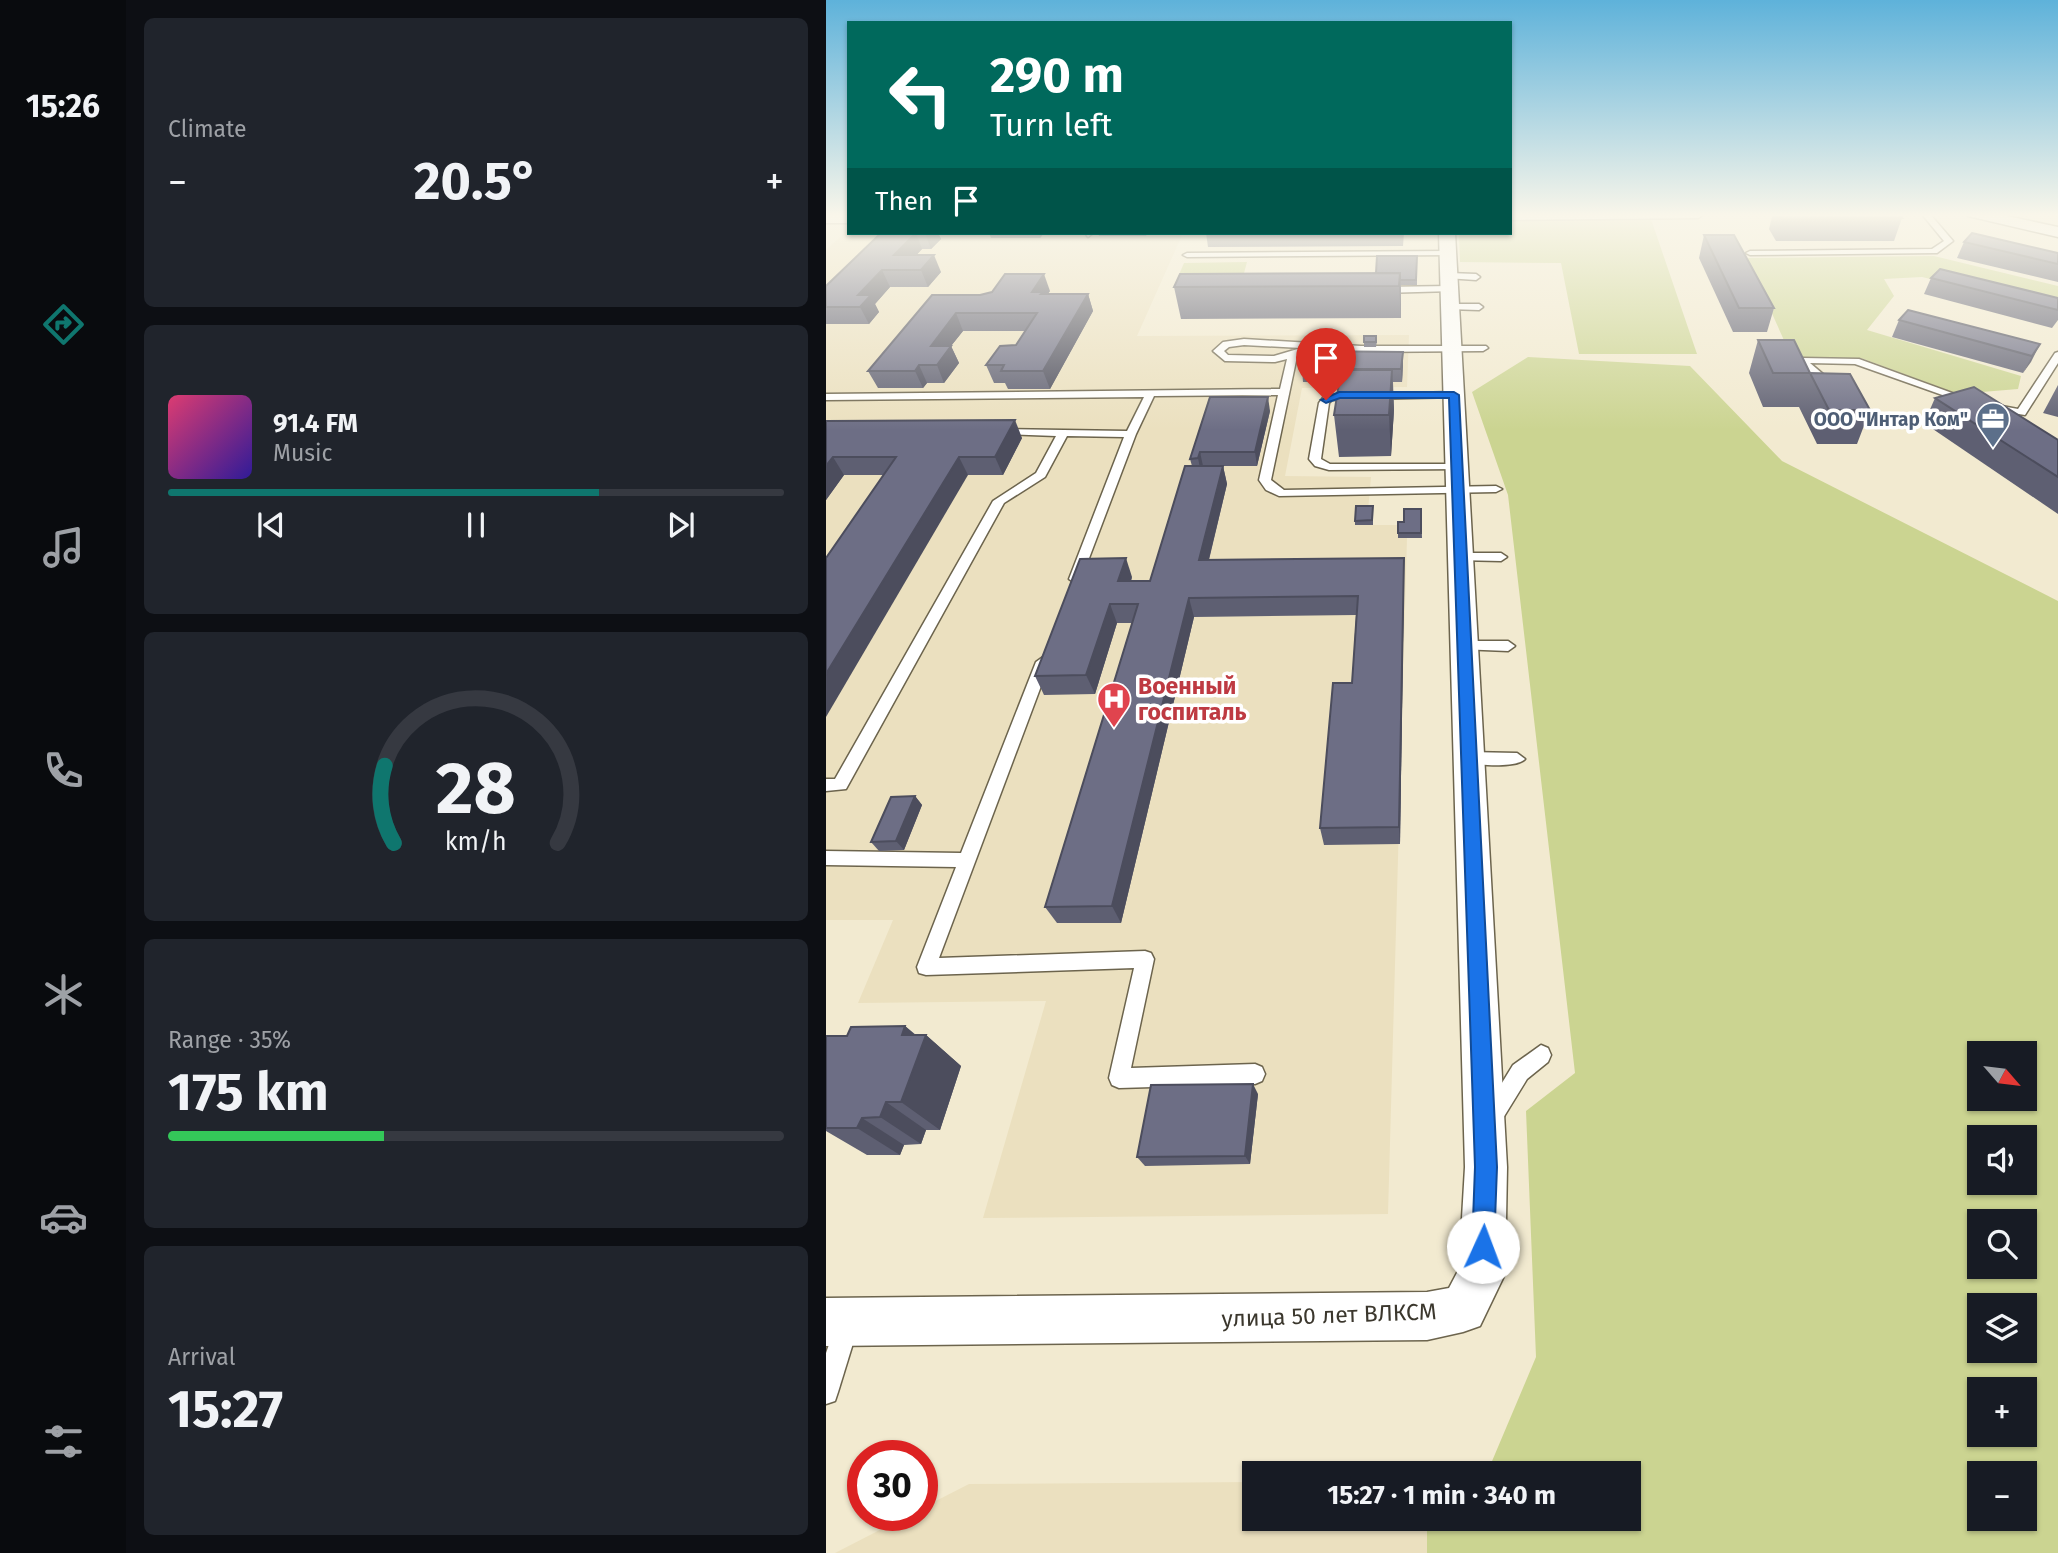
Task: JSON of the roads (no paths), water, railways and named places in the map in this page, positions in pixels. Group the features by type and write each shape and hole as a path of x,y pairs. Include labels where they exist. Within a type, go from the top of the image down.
{"street":[{"name":"улица 50 лет ВЛКСМ","path":"837,1322 1427,1316 1463,1309 1482,1274 1486,1167 1454,395 1468,348 1458,285"}],"lane":[{"path":"1369,290 1400,285"},
{"path":"1322,345 1275,359 1225,358 1218,351 1226,344 1244,342 1322,345 1362,349 1468,348"},
{"path":"1837,390 1805,365 1806,360 1856,361 1981,405 2021,413 2043,387 2058,355"},
{"path":"1292,356 1265,480 1268,487 1283,494 1457,479"},
{"path":"826,397 1284,393"},
{"path":"1071,589 1131,434 1150,394"},
{"path":"1454,395 1329,397 1324,403 1315,459 1319,464 1329,467 1457,479 1496,489"},
{"path":"993,431 1131,434"},
{"path":"826,785 840,785 999,501 1041,475 1063,433"},
{"path":"1460,557 1501,557"},
{"path":"1464,646 1508,646"},
{"path":"1046,653 926,967 1145,959 1119,1078 1255,1074"},
{"path":"1469,758 1517,759"},
{"path":"826,858 967,860"},
{"path":"1483,1131 1520,1072 1541,1055"},
{"path":"826,1392 837,1322"}],"place":[{"name":"ООО \"Интар Ком\"","path":"1993,449"},
{"name":"Военный госпиталь","path":"1114,729"}]}
